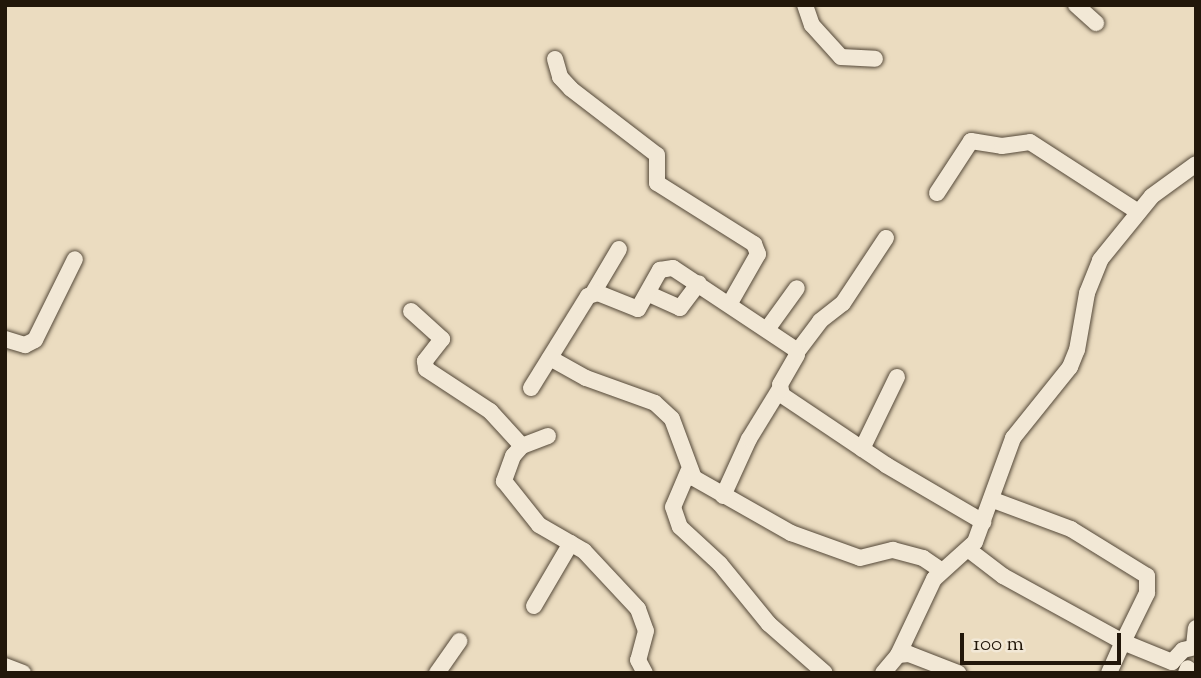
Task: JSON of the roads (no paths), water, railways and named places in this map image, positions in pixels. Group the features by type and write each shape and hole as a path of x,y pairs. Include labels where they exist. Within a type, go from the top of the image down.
{"street":[{"path":"805,5 812,25 841,57 875,59"},
{"path":"1076,5 1096,23"},
{"path":"555,58 560,77 572,89 657,155 657,183 754,244 758,254 730,303"},
{"path":"937,193 971,141 1002,146 1030,142 1138,212"},
{"path":"883,673 898,655 941,570 969,550 993,500 1013,438 1058,383 1077,350 1092,275 1138,212 1196,164"},
{"path":"723,496 749,439 779,390 797,352 820,321 843,303 886,238"},
{"path":"531,388 619,249"},
{"path":"5,339 25,345 35,340 75,259"},
{"path":"593,293 638,309 665,267 699,283 768,328 797,352"},
{"path":"649,294 680,309 699,283"},
{"path":"768,328 797,288"},
{"path":"411,311 442,339 425,361 426,369 490,411 522,446"},
{"path":"550,358 586,378 645,397 665,411 688,472 723,496 792,533 860,558 893,550 923,558 941,570"},
{"path":"862,449 897,377"},
{"path":"779,390 862,449 983,522"},
{"path":"548,436 522,446 504,473 510,493 539,525 596,561 638,609 646,631 638,660 645,673"},
{"path":"688,472 673,507 680,527 720,564 779,634 825,673"},
{"path":"993,500 1071,529 1147,576 1147,593 1109,673"},
{"path":"534,606 571,543"},
{"path":"969,550 1003,576 1123,642 1172,662 1183,650 1195,647 1196,628"},
{"path":"437,673 459,641"},
{"path":"898,655 921,657 958,673"},
{"path":"5,666 23,673"}]}
